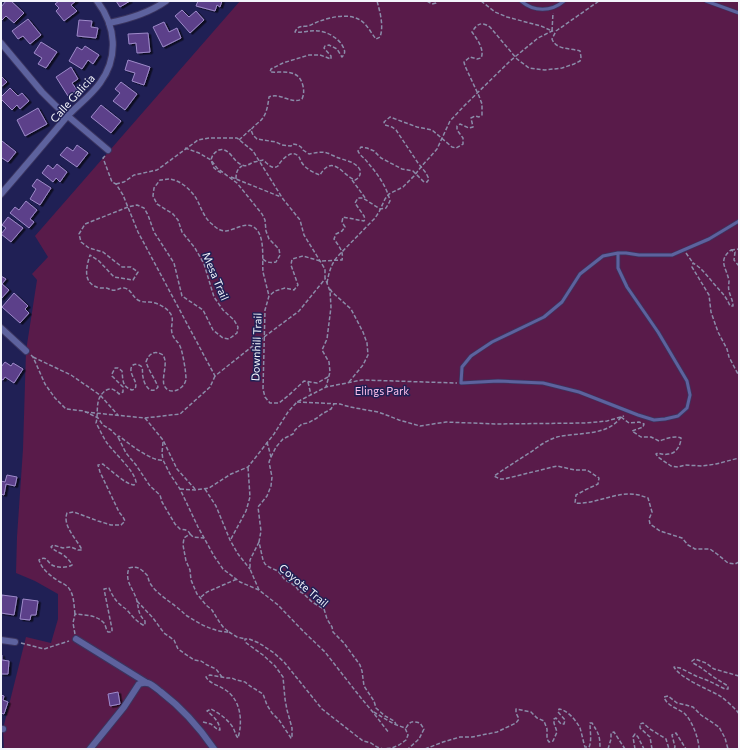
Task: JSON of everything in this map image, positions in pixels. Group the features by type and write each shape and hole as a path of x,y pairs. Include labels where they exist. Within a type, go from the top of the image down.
{"street":[{"name":"Calle Galicia","path":"1,194 68,116 100,84 108,68 113,50 112,31 103,9 97,1"},
{"path":"109,22 137,16 166,1"},
{"path":"1,43 42,92 56,106 108,150"},
{"path":"1,182 7,187"},
{"path":"1,328 26,351"},
{"path":"76,639 147,683 151,684 170,699 200,729 214,749"},
{"path":"1,640 15,642"},
{"path":"90,749 124,707 139,684 147,683"}],"lane":[{"path":"521,1 533,8 540,9 548,9 559,5 564,1"},
{"path":"706,1 739,13"},
{"path":"618,253 618,268 627,287 658,332 687,381 690,396 687,408 678,416 654,420 579,392 544,383 498,381 461,383 462,367 471,356 492,342 544,317 562,302 580,274 603,256 618,253 639,255 672,255 709,239 739,221"}],"path":[{"path":"239,140 263,118 266,112 269,97 281,96 294,101 300,101 302,99 304,93 302,82 298,75 284,72 270,72 271,69 283,63 309,55 320,55 331,59 331,56 324,48 325,46 329,45 337,49 342,57 345,54 345,50 336,38 326,33 317,31 295,32 296,28 308,26 320,20 342,16 361,20 376,38 380,37 382,31 377,1"},
{"path":"427,1 432,4 436,3 437,1"},
{"path":"481,1 495,12 507,17 556,31"},
{"path":"263,258 263,272 269,296 275,291 285,288 294,290 298,285 291,265 292,259 303,256 320,261 342,260 342,252 334,239 336,234 342,231 345,227 342,222 343,217 364,221 364,216 355,203 358,198 363,198 380,209 386,208 390,201 389,194 385,186 366,160 360,156 358,151 361,147 367,148 381,158 402,169 413,172 424,182 427,182 429,179 426,173 396,130 385,125 384,122 390,117 417,127 432,130 452,147 456,148 463,144 462,138 457,130 457,126 460,124 469,128 473,127 471,118 475,116 480,117 482,115 482,104 478,92 464,66 464,62 470,57 477,59 481,58 483,54 472,32 476,26 486,24 516,57 529,68 544,70 562,68 580,61 581,57 580,51 560,47 554,44 552,39 556,31 599,1"},
{"path":"552,31 553,7"},
{"path":"327,282 329,271 334,260 375,218 389,194 403,187 437,149 450,121 478,92 516,57 538,38 552,31"},
{"path":"252,128 252,135 257,139 291,146 293,144 298,145 309,154 315,152 327,153 355,163 361,173 360,177 355,180 352,179"},
{"path":"116,184 124,182 134,175 157,170 185,148 198,140 237,138 253,151 282,197 300,220 304,235 325,269 325,278 330,292 331,307 327,339 322,350 328,362 330,372 326,388"},
{"path":"185,148 199,153 211,160 217,168 236,180 282,197"},
{"path":"108,150 104,158 112,182 116,184 123,195 138,232 215,376"},
{"path":"211,160 217,151 225,150 237,163 242,166"},
{"path":"263,258 265,261 272,263 276,262 280,255 279,249 269,239 266,231 265,220 262,214 236,180 236,173 242,166 263,160 272,167 276,168 283,159 292,154 296,154 307,169 320,175 330,166 341,169 352,179 367,201"},
{"name":"Mesa Trail","path":"128,206 138,205 144,208 154,232 174,263 182,296 203,310 214,330 223,338 229,339 237,334 238,327 234,320 223,310 214,297 204,264 195,248 182,232 178,220 173,214 157,204 153,196 154,188 160,180 168,179 185,186 195,197 208,221 217,229 225,231 243,225 251,225 257,230 260,237 263,258"},
{"path":"128,206 85,224 79,234 81,242 90,248 103,252 122,267 131,267 138,272 133,280 114,277 99,261 90,255 86,271 87,279 92,284 100,288 112,290 125,288 140,301 160,305 171,314 173,318 171,327 172,334 174,339 178,341 180,347 186,381 179,390 167,390 164,386 166,362 163,355 159,352 149,354 146,362 158,387 156,390 154,391 148,388 143,377 142,367 140,365 134,364 132,367 131,371 136,383 135,389 132,390 126,388 122,371 115,368 112,376 122,387 123,392 119,394 109,388 106,390 100,395 96,413 103,425 118,437 126,453 150,486 160,495 162,502 175,524 180,529 187,530 193,537 204,538"},
{"path":"692,263 699,267 723,293 730,306 733,306 733,300 728,288 729,281 724,262 725,254 731,250 739,249"},
{"path":"684,250 692,263 692,267 709,295 711,312 718,332 728,349 729,357 739,376"},
{"path":"731,250 735,252 734,260 739,266"},
{"path":"325,278 332,292 351,309 368,343 368,355 363,365 348,382"},
{"path":"33,357 45,384 55,398 66,409 145,418 180,414 210,387 215,376 264,337 300,311 325,278"},
{"name":"Downhill Trail","path":"269,296 265,310 263,389 265,397 270,403 279,403 304,381 317,383 328,377"},
{"path":"26,351 33,357 71,375 100,395 119,415"},
{"path":"180,488 195,490 209,488 231,474 248,467 297,402 326,388 362,380 461,383"},
{"path":"308,382 311,395"},
{"path":"297,402 334,403 378,412 420,426 446,422 495,424 574,424 607,421 620,418 629,423 639,422 644,424 643,427 632,431 641,437 651,437 659,441 678,436 681,438 678,448 673,453 656,454 671,466 702,466 739,458"},
{"path":"271,457 276,447 283,439 293,434 302,424 308,423 325,411 331,409 334,403"},
{"path":"84,412 98,418"},
{"path":"15,642 44,649 76,639 73,623 75,614 70,589 51,576 42,567 39,560 44,558 55,566 69,567 72,565 70,562 61,553 52,549 51,547 53,545 63,548 71,547 82,550 66,522 67,513 74,512 116,526 121,525 125,521 119,512 98,465 103,464 122,480 130,484 134,485 136,482 135,478 107,444 96,424 98,418"},
{"path":"145,418 163,440 177,469 195,490"},
{"path":"620,418 617,423 602,430 558,437 546,441 494,476 504,479 557,466 575,470 587,470 599,478 598,484 576,495 575,503 583,504 625,494 638,495 648,498 652,512 649,519 650,524 660,531 682,538 688,545 695,549 710,549 728,563 735,564 739,562"},
{"path":"118,437 119,436 144,454 160,461 163,460"},
{"path":"163,440 163,460 170,474 180,488 204,538 223,569 237,579 259,590 278,604 325,652 389,734"},
{"name":"Coyote Trail","path":"267,442 271,457 269,462 272,477 271,486 267,496 258,508 261,531 259,542 265,564 268,567 278,571 285,580 296,587 312,602 324,609 334,632 344,643 360,666 364,686 374,701 376,708 385,716 394,721 397,725"},
{"path":"230,540 246,510 250,497 248,467"},
{"path":"204,489 216,506 230,540 238,554 250,569 259,590"},
{"path":"190,534 184,538 184,545 191,580 200,598 212,610 224,628 237,637 250,639 274,653 284,662 322,709 363,741 384,749 392,748 406,740 408,735 406,728"},
{"path":"250,569 250,560 259,542"},
{"path":"222,677 216,669 194,660 178,649 174,640 164,633 153,618 137,601 129,583 129,568 136,566 140,568 148,576 148,580 159,594 189,618 218,631 230,632"},
{"path":"200,598 207,592 237,579"},
{"path":"75,614 96,617 104,624 108,632 112,632 104,589 108,588 117,601 136,620 145,625 137,610 137,601"},
{"path":"192,721 211,724 220,730 219,724 215,718 207,711 211,709 220,713 232,727 238,738 241,720 234,697 226,690 212,684 206,677 210,675 232,678 245,682 263,694 272,713 279,720 290,738 292,738 292,728 285,699 283,677 275,666 245,642 245,639"},
{"path":"739,676 714,669 706,663 695,659 692,661 728,686 728,689 725,689 680,668 674,667 687,678 720,696 739,714"},
{"path":"699,749 699,743 692,724 685,714 673,707 664,697 668,696 677,704 693,707 701,715 719,727 725,738 728,749"},
{"path":"425,749 460,737 472,737 497,732 516,723 518,719 516,709 531,712 537,718 544,721 547,729 547,739 549,742 553,741 557,732 554,719 556,718 561,724 564,724 565,720 558,712 559,709 571,716 580,728 585,747 589,747 591,743 590,723 592,723 599,733 600,749"},
{"path":"372,711 397,725 406,728"},
{"path":"406,728 408,724 412,722 420,723 424,728 419,739 408,749"},
{"path":"652,749 650,737 640,728 640,724 643,722 650,729 666,739 669,749"},
{"path":"608,749 611,739 611,732 614,732 625,749"},
{"path":"674,749 675,747 672,735 676,732 686,749"},
{"path":"635,749 633,736 635,734 644,749"}],"green space":[{"name":"Elings Park","path":"240,1 739,1 739,749 4,749 3,729 26,637 51,643 58,619 58,594 35,581 16,573 23,449 26,351 37,280 32,274 48,257 35,236"}],"building":[{"path":"6,1 11,1 24,13 14,23 6,16 2,20 1,19 1,7"},
{"path":"59,1 76,1 71,5 77,11 64,21 56,11 59,8 55,4"},
{"path":"116,1 130,1 120,7"},
{"path":"198,1 222,1 220,7 217,5 215,11 196,6"},
{"path":"182,10 189,17 196,11 204,20 190,33 175,16"},
{"path":"28,19 41,35 30,44 23,36 18,39 12,31"},
{"path":"79,20 92,21 91,27 98,28 96,38 77,36"},
{"path":"164,22 169,32 177,28 181,38 163,47 153,27"},
{"path":"148,33 150,52 137,53 136,43 129,44 128,34"},
{"path":"41,42 57,52 46,68 38,64 42,58 34,53"},
{"path":"85,46 99,55 93,64 88,60 82,69 69,61 77,47 82,50"},
{"path":"128,60 150,67 144,85 132,81 135,73 125,70"},
{"path":"71,67 78,79 72,83 77,90 68,96 56,77"},
{"path":"1,76 7,82 1,87"},
{"path":"121,82 137,94 125,110 113,101 120,93 115,89"},
{"path":"10,88 18,96 22,93 29,101 20,109 17,105 12,110 1,99 1,97"},
{"path":"101,105 121,121 111,133 91,117"},
{"path":"38,108 47,124 25,136 17,120"},
{"path":"2,141 16,152 8,162 2,158 1,159"},
{"path":"77,145 88,153 77,167 60,155 67,147 73,151"},
{"path":"57,164 67,172 60,182 56,178 53,182 42,173 48,165 53,169"},
{"path":"37,179 51,188 40,205 30,199 36,189 32,186"},
{"path":"26,201 37,210 30,219 34,222 29,228 10,213 15,207 19,210"},
{"path":"8,217 23,228 11,242 1,234 6,228 2,225"},
{"path":"1,276 6,279 2,284 9,290 1,299"},
{"path":"14,293 28,306 25,309 29,313 20,323 2,307"},
{"path":"5,362 11,366 13,363 23,369 14,383 5,377 3,380 1,379 1,367"},
{"path":"7,475 17,477 15,486 6,484 4,495 1,494 1,481 5,482"},
{"path":"2,595 17,597 14,615 1,613"},
{"path":"23,599 38,601 36,615 31,615 30,620 20,619"},
{"path":"1,655 2,660 9,661 8,674 1,674"},
{"path":"118,692 120,704 110,706 108,694"},
{"path":"1,695 4,696 3,700 8,702 4,714 1,713"}]}
